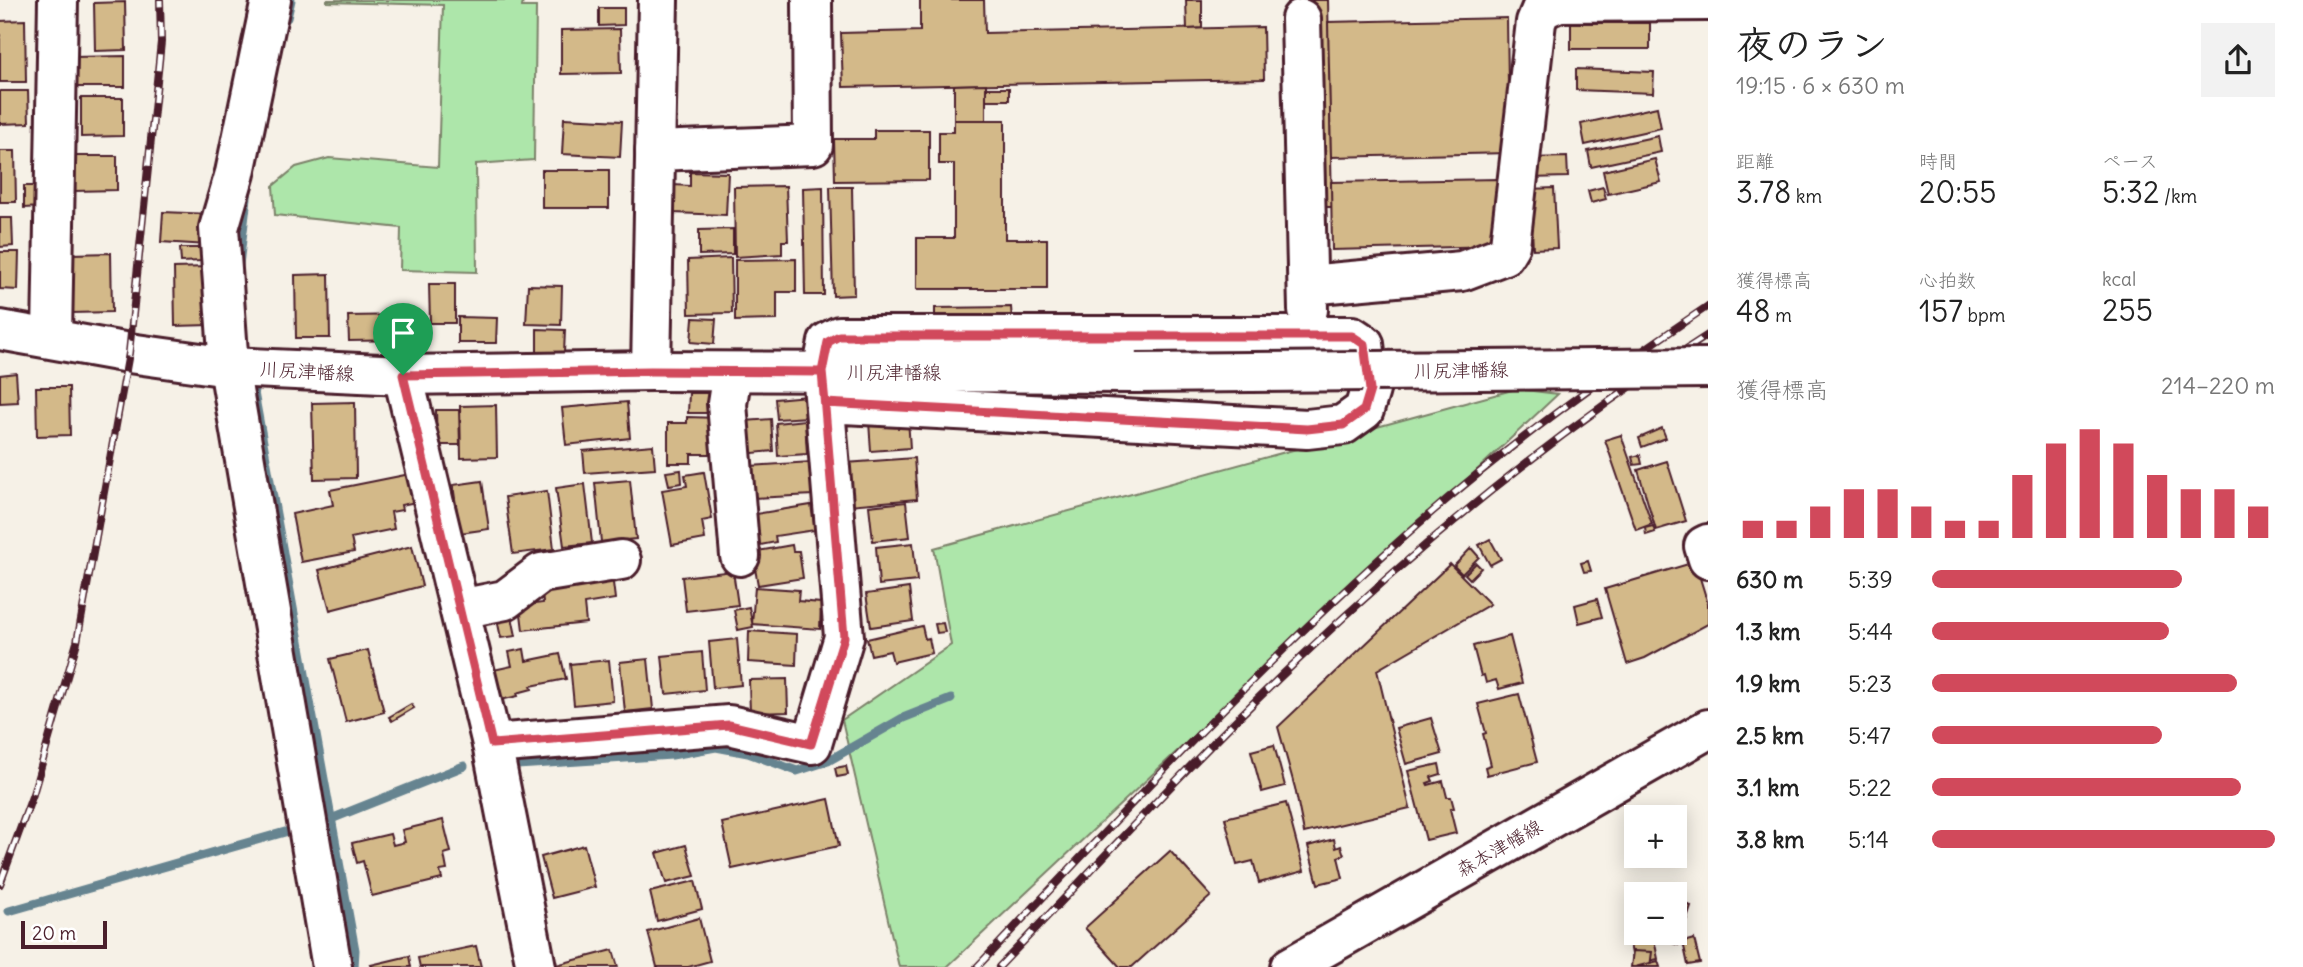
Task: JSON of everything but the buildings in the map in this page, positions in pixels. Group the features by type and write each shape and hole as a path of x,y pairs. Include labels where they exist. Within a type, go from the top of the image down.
{"street":[{"path":"52,337 58,0"},
{"path":"271,0 235,173 219,228 246,368 332,967"},
{"path":"651,371 658,0"},
{"path":"655,151 813,145 812,0"},
{"path":"1308,285 1462,271 1504,256 1510,245 1536,22 1541,10 1559,2 1708,1"},
{"path":"1301,19 1309,337"},
{"name":"川尻津幡線","path":"0,330 52,337 129,353 246,368 403,375 732,372 824,388 1136,373 1708,368"},
{"path":"492,744 729,725 811,744 844,637 824,388 828,342 839,336 1352,336 1364,344 1370,390 1364,410 1343,425 1307,429 824,388"},
{"path":"732,372 727,404 740,556"},
{"path":"403,375 492,744 536,967"},
{"path":"1708,544 1704,545 1708,559"},
{"path":"460,609 505,600 541,573 621,560"},
{"name":"森本津幡線","path":"1290,967 1708,729"}],"green space":[{"path":"327,0 523,0 522,7 536,7 534,160 476,164 477,272 400,270 401,228 275,215 273,186 296,167 329,158 438,167 443,5"},
{"path":"1516,389 1558,394 947,967 899,967 842,720 951,645 934,548"}],"waterway":[{"path":"287,18 291,0"},
{"path":"239,265 248,189"},
{"path":"251,376 355,950 354,967"},
{"path":"517,765 672,755 716,747 748,753 797,771 828,761 903,718 951,699"},
{"path":"326,821 464,766"},
{"path":"9,911 292,830"}],"railway":[{"path":"0,884 33,794 77,642 129,353 161,42 160,0"},
{"path":"977,967 1138,797 1359,577 1417,525 1559,411 1708,306"},
{"path":"999,967 1221,735 1346,615 1495,487 1600,408 1708,335"}],"route":[{"path":"403,375 492,744 729,725 811,744 844,637 822,372 828,342 839,336 1352,336 1364,344 1370,390 1364,410 1343,425 1307,429 825,403 822,372 651,371 403,375"}]}
